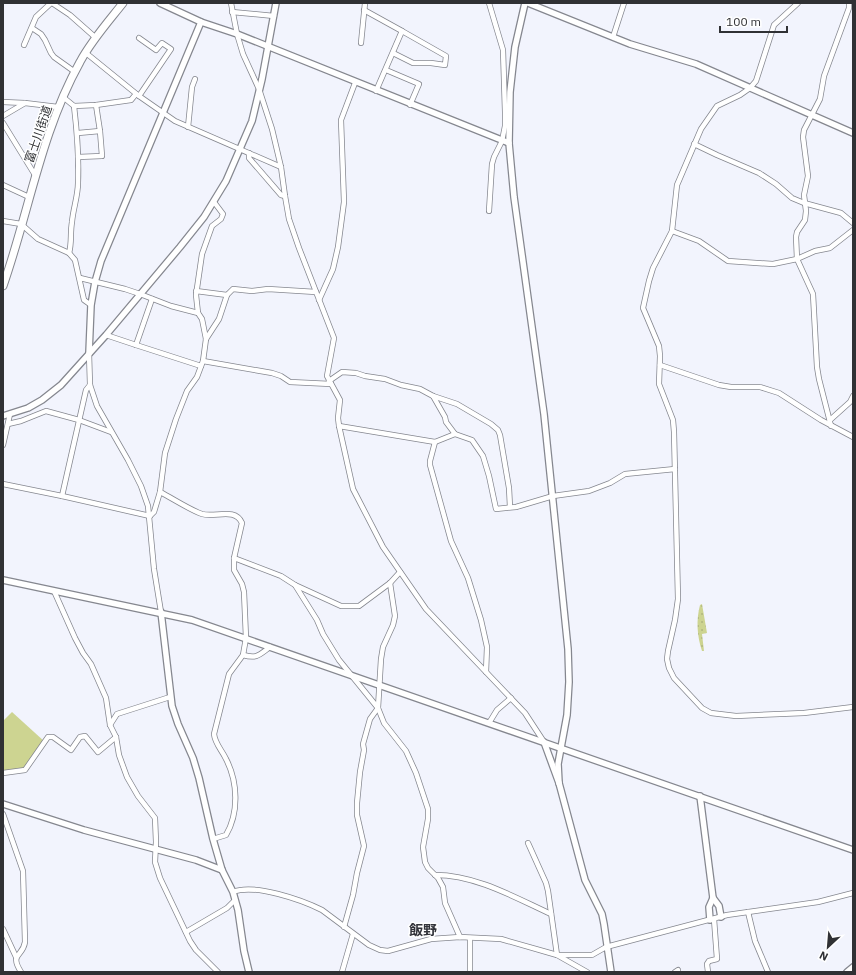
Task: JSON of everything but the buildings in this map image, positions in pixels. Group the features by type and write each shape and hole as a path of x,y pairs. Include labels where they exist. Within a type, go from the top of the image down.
{"main road":[{"name":"富士川街道","path":"3,286 35,175 58,107 86,53 123,3"}],"street":[{"path":"24,45 36,17 52,3 70,15 96,38"},
{"path":"160,3 201,22 236,34 410,105 509,143"},
{"path":"231,3 236,34 246,62 259,89 272,129 281,167 284,196 290,219 299,248 334,338 327,376 340,400 338,418 339,426 353,489 383,546 426,609 526,713 544,742 559,783 585,880 602,914 611,972"},
{"path":"3,416 28,408 52,393 68,377 106,335 192,233 214,202 226,181 252,121 262,79 276,3"},
{"path":"361,43 365,3"},
{"path":"489,3 503,50 506,112 502,141 492,164 489,211"},
{"path":"525,3 516,47 510,92 509,143 514,197 544,414 568,648 569,682 567,716 558,764 559,783"},
{"path":"528,3 630,44 696,64 853,134"},
{"path":"612,36 624,3"},
{"path":"798,3 774,25 756,81 750,88 740,95 717,106 701,129 677,185 672,231 653,268 643,308 659,346 659,384 673,420 674,432 678,599 667,659 669,668 674,678 702,708 711,713 721,715 804,713 853,707"},
{"path":"831,426 820,386 817,367 813,294 797,259 796,237 797,232 805,220 806,211 804,195 808,176 803,136 804,130 820,99 824,76 849,8 849,3"},
{"path":"364,10 446,56 445,65 412,62 393,53"},
{"path":"232,12 274,16"},
{"path":"201,22 101,261 91,305 89,353 90,385 96,406 128,460 141,486 150,516 154,568 161,612 170,696 174,716 193,758 222,870 233,892 240,919 244,951 249,972"},
{"path":"32,28 41,34 54,58 75,72"},
{"path":"376,91 402,31"},
{"path":"63,97 74,106 96,105 131,100 138,95 171,49 162,43 156,50 139,38"},
{"path":"86,53 163,113 188,127 281,167"},
{"path":"386,70 419,84 410,105"},
{"path":"188,127 192,87 195,79"},
{"path":"319,300 333,270 338,247 344,202 341,120 355,83"},
{"path":"3,102 58,107"},
{"path":"3,116 25,103"},
{"path":"78,157 102,156 96,105"},
{"path":"69,253 71,245 73,209 77,198 78,183 78,133 74,106"},
{"path":"3,123 35,175"},
{"path":"78,133 100,130"},
{"path":"694,144 759,173 776,184 792,198 804,203 841,213 853,224"},
{"path":"249,153 249,158 281,195 284,196"},
{"path":"3,185 29,197"},
{"path":"150,516 154,512 160,492 165,453 176,419 187,391 197,377 203,360 206,339 202,319 198,314 196,291 202,254 212,226 221,220 222,214 214,202"},
{"path":"3,221 21,224 38,238 69,253 75,260 84,300 91,305"},
{"path":"672,231 699,241 728,261 773,264 797,259 815,251 830,248 853,230"},
{"path":"80,278 125,288 171,306 198,314"},
{"path":"206,339 219,319 227,295 233,289 252,291 268,289 316,292"},
{"path":"196,291 227,295"},
{"path":"136,345 152,299"},
{"path":"106,335 201,366"},
{"path":"203,360 272,373 281,376 290,382 330,383 342,372 356,373 385,379 420,389 432,396 457,404 491,424 498,430 509,488 510,507"},
{"path":"660,365 719,385 760,388 779,392 831,426 853,437"},
{"path":"62,496 86,390 90,385"},
{"path":"432,396 445,417 446,422 455,434 472,440 483,456 496,509 516,507 553,496 589,491 625,474 675,469"},
{"path":"830,420 850,402 853,396"},
{"path":"8,424 21,421 46,411 79,420 111,432"},
{"path":"3,445 10,414"},
{"path":"339,426 435,442 455,434"},
{"path":"435,442 430,465 451,541 468,578 481,620 487,647 486,672"},
{"path":"3,484 150,516"},
{"path":"160,492 203,515 234,514 240,518 242,523 234,558 234,570 242,584 244,592 246,638 243,655 229,674 214,734 214,741 226,759 233,779 236,796 234,818 226,836 213,839"},
{"path":"234,558 281,576 295,585 341,606 360,606 390,583 400,572"},
{"path":"3,580 161,612 192,620 853,850"},
{"path":"344,927 364,846 357,815 360,772 364,750 363,744 370,719 378,708 383,647 393,625 395,616 390,583"},
{"path":"295,585 317,620 323,634 350,674 378,708 384,723 406,751 416,773 428,809 428,819 423,847 425,862 443,887 445,903 460,937"},
{"path":"54,591 75,638 91,664 106,698 110,725 116,737 119,755 127,777 138,796 155,818 155,862 160,878 196,950 218,972"},
{"path":"243,655 252,657 257,656 270,647"},
{"path":"110,725 117,714 170,696"},
{"path":"490,723 497,710 511,698"},
{"path":"3,773 25,770 48,737 53,737 71,750 80,737 85,736 98,752 116,737"},
{"path":"700,796 712,898 709,907 717,958 706,964 708,972"},
{"path":"3,804 84,830 196,860 222,870"},
{"path":"3,814 23,871 25,942 23,949 16,957"},
{"path":"528,843 546,882 557,955 581,970 587,972"},
{"path":"435,874 475,880 551,914"},
{"path":"233,892 242,889 281,894 322,910 353,934 375,948 388,951 430,939 460,937 501,939 557,955 592,955 606,947 712,919 748,912 818,902 853,893"},
{"path":"712,898 719,906 722,917"},
{"path":"186,932 227,908 235,900"},
{"path":"748,912 755,941 768,972"},
{"path":"3,929 21,972"},
{"path":"342,972 353,934"},
{"path":"470,938 470,972"},
{"path":"847,972 853,967"},
{"path":"675,972 678,970 678,972"}],"green space":[{"path":"702,604 707,633 702,634 704,651 702,651 698,634 698,616 700,605"},
{"path":"12,712 45,742 25,770 3,773 3,721"}],"district":[{"name":"飯野","path":"423,930"}]}
